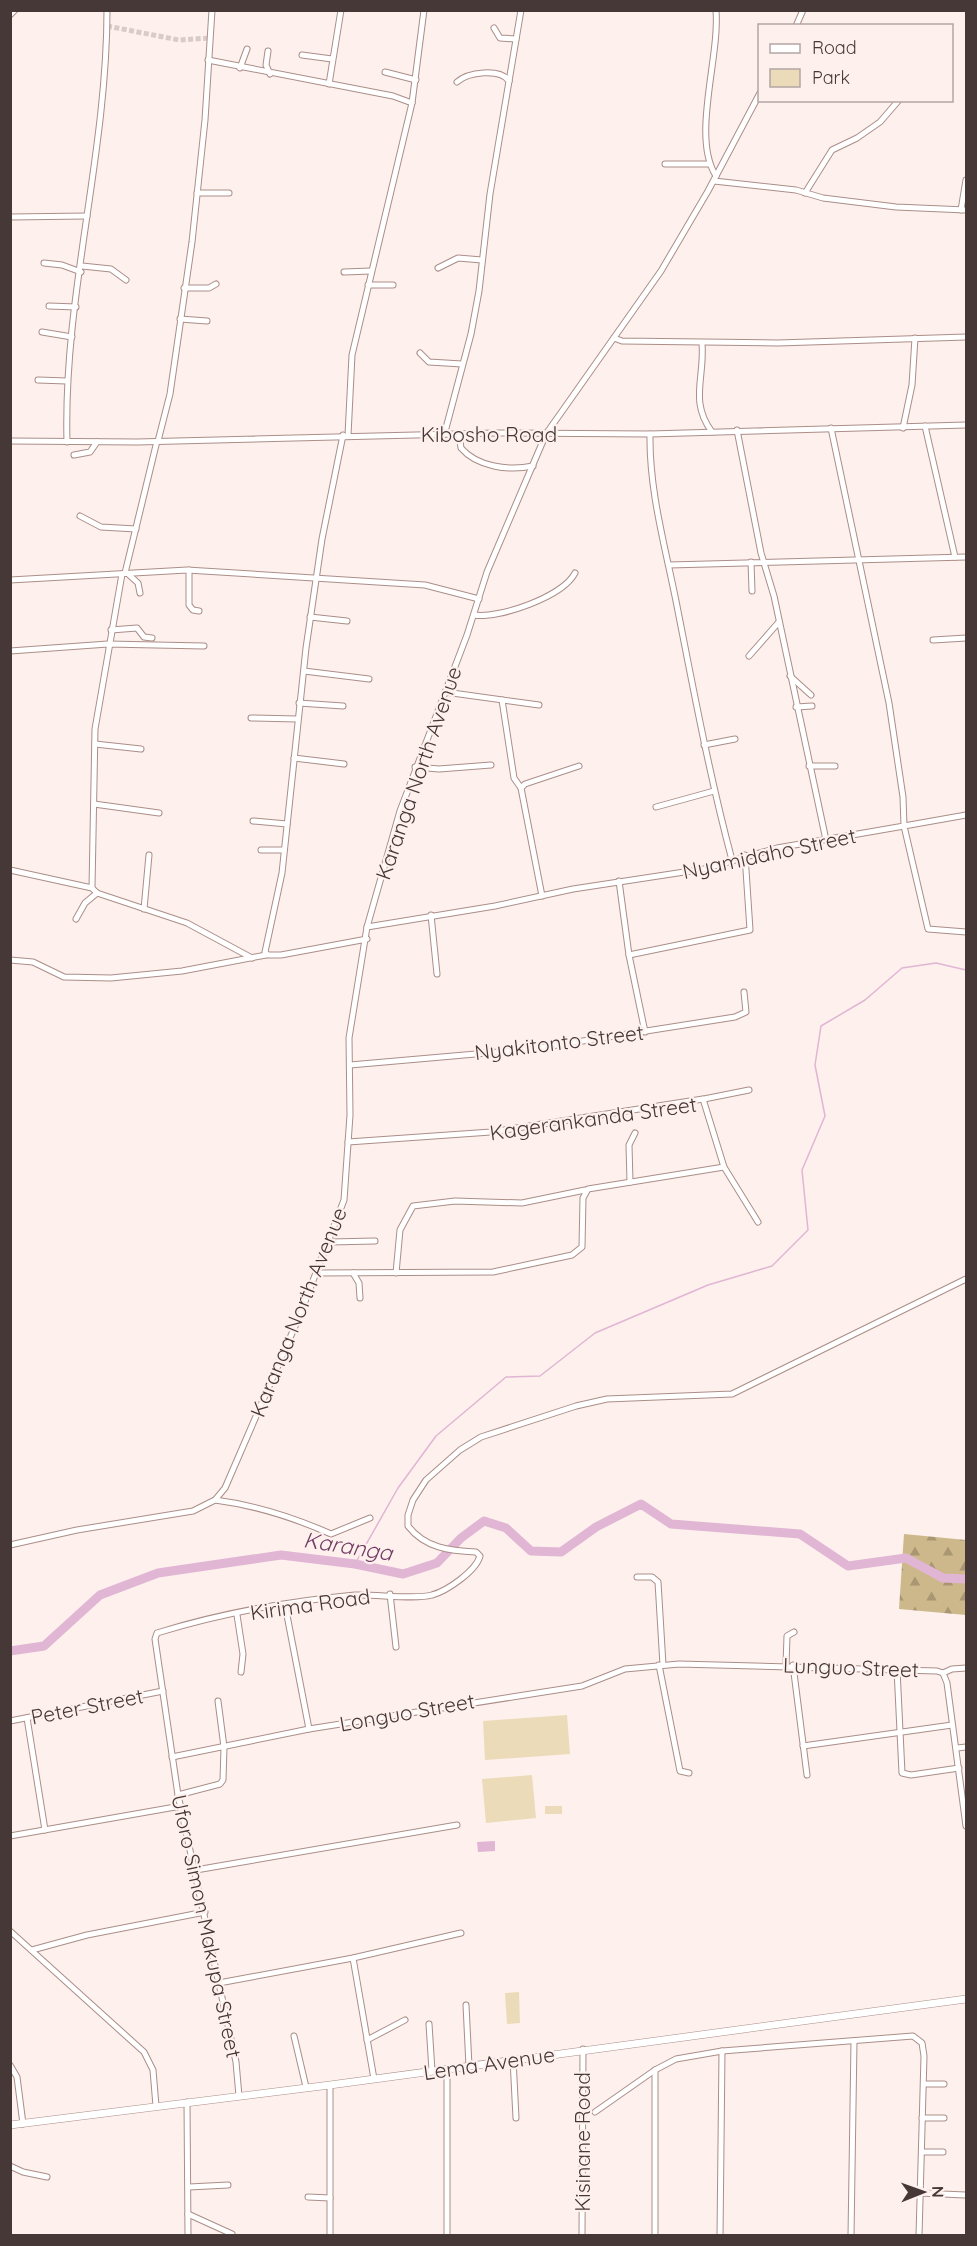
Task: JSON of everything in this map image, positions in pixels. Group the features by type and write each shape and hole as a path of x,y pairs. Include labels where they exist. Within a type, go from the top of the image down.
{"main road":[{"name":"Lema Avenue","path":"10,2125 330,2085 966,1999"}],"street":[{"path":"10,15 15,10"},
{"path":"67,442 67,381 104,76 107,10"},
{"path":"92,888 94,744 111,630 170,394 198,193 212,10"},
{"path":"329,84 341,10"},
{"path":"266,955 265,945 280,885 310,617 345,435 351,367 371,271 412,103 424,10"},
{"path":"441,434 446,428 476,305 490,194 521,10"},
{"path":"716,10 717,32 706,138 709,164 715,178 896,207 964,210 966,180"},
{"path":"797,24 803,10"},
{"path":"494,28 500,38 516,39"},
{"path":"240,68 248,49"},
{"path":"268,51 266,66 270,74"},
{"path":"302,55 332,59"},
{"path":"208,60 400,98 412,103"},
{"path":"385,72 416,80"},
{"path":"457,82 467,75 483,74 502,75 509,81"},
{"name":"Karanga North Avenue","path":"214,1500 225,1488 330,1242 344,1200 352,1014 367,939 367,927 391,840 415,767 474,615 502,534 546,434 661,271 715,178 758,95"},
{"path":"805,193 832,150 857,138 880,122 897,102"},
{"path":"664,164 709,164"},
{"path":"198,193 229,193"},
{"path":"10,217 87,216"},
{"path":"438,268 458,258 482,260"},
{"path":"44,262 81,269 111,269 126,280"},
{"path":"344,272 371,271"},
{"path":"184,288 209,288 216,284"},
{"path":"368,285 393,285"},
{"path":"49,306 76,307"},
{"path":"180,319 207,321"},
{"path":"42,332 72,337"},
{"path":"614,338 622,341 702,343 966,337"},
{"path":"903,428 913,378 915,338"},
{"path":"702,343 700,411 712,432"},
{"path":"420,353 429,362 462,364"},
{"path":"38,380 67,381"},
{"name":"Kibosho Road","path":"10,441 158,441 345,435 650,434 966,425"},
{"path":"925,426 955,557"},
{"path":"831,428 889,703 903,797 904,825 928,929 966,932"},
{"path":"737,430 826,840"},
{"path":"459,434 461,448 474,458 510,470 533,466"},
{"path":"650,434 652,474 669,565 704,745 732,860"},
{"path":"74,455 90,452 97,442"},
{"path":"80,516 101,527 135,529"},
{"path":"669,565 966,557"},
{"path":"751,562 752,591"},
{"path":"189,570 189,605 193,610 199,611"},
{"path":"10,580 189,570 316,580 425,585 479,599"},
{"path":"474,615 491,616 541,601 562,589 575,573"},
{"path":"125,574 138,583 140,593"},
{"path":"310,617 347,621"},
{"path":"749,656 778,623"},
{"path":"111,630 137,628 144,636 152,638"},
{"path":"933,640 966,638"},
{"path":"10,651 108,644 204,646"},
{"path":"304,671 369,679"},
{"path":"790,676 811,695"},
{"path":"445,692 539,705"},
{"path":"502,700 514,778 521,788 542,896"},
{"path":"299,703 343,706"},
{"path":"796,707 812,706"},
{"path":"251,718 297,719"},
{"path":"704,745 735,739"},
{"path":"94,744 141,749"},
{"path":"294,758 344,764"},
{"path":"415,767 439,770 491,765"},
{"path":"521,788 525,784 579,766"},
{"path":"809,766 835,766"},
{"path":"656,807 714,791"},
{"path":"94,804 159,813"},
{"name":"Nyamidaho Street","path":"367,927 478,909 619,881 704,869 746,855 966,815"},
{"path":"253,821 286,824"},
{"path":"261,850 284,850"},
{"path":"144,909 149,855"},
{"path":"629,955 750,930 746,855"},
{"path":"10,870 92,888 97,893 211,933 252,958"},
{"path":"619,881 629,955 645,1032"},
{"path":"76,919 85,903 97,893"},
{"path":"431,915 437,974"},
{"path":"10,960 33,962 64,976 111,978 182,971 367,939"},
{"name":"Nyakitonto Street","path":"350,1065 532,1049 744,1014 746,1009 744,992"},
{"path":"704,1099 749,1090"},
{"name":"Kagerankanda Street","path":"348,1142 491,1132 704,1099 724,1167 758,1222"},
{"path":"630,1182 629,1144 635,1133"},
{"path":"396,1274 400,1230 413,1206 455,1201 522,1203 724,1167"},
{"path":"316,1273 493,1272 577,1253 583,1242 585,1190"},
{"path":"330,1242 375,1241"},
{"path":"353,1273 359,1283 360,1298"},
{"name":"Kirima Road","path":"163,1691 155,1639 157,1633 285,1605 357,1595 390,1594 421,1597 438,1594 471,1570 480,1559 476,1552 454,1552 441,1548 413,1533 408,1526 408,1515 426,1480 460,1450 481,1437 607,1399 732,1394 966,1279"},
{"path":"10,1545 77,1530 193,1511 214,1500 252,1507 312,1525 331,1534 369,1518"},
{"path":"637,1577 652,1577 658,1582 661,1665 680,1771 689,1773"},
{"path":"390,1594 396,1647"},
{"path":"285,1605 309,1729"},
{"path":"237,1615 243,1654 240,1672"},
{"path":"786,1665 787,1636 794,1632"},
{"path":"793,1665 807,1775"},
{"name":"Lunguo Street","path":"641,1667 793,1665 943,1673 965,1799 966,1826"},
{"name":"Longuo Street","path":"172,1756 309,1729 582,1686 617,1672 641,1667"},
{"path":"943,1673 952,1669 966,1668"},
{"path":"897,1669 902,1773 911,1775 959,1768"},
{"name":"Peter Street","path":"10,1721 163,1691"},
{"name":"Uforo Simon Makupa Street","path":"163,1691 178,1795 236,2062 239,2096"},
{"path":"178,1795 222,1782 225,1773 224,1747 218,1701"},
{"path":"27,1718 45,1830"},
{"path":"803,1746 952,1725"},
{"path":"957,1748 966,1747"},
{"path":"10,1836 181,1806"},
{"path":"196,1870 457,1825"},
{"path":"32,1950 87,1935 205,1912"},
{"path":"10,1931 144,2052 153,2070 156,2106"},
{"path":"219,1983 353,1958 461,1933"},
{"path":"353,1958 374,2079"},
{"path":"466,2005 469,2066"},
{"path":"368,2040 405,2020"},
{"path":"429,2024 432,2071"},
{"path":"294,2036 306,2087"},
{"path":"595,2112 655,2070 676,2059 722,2051 904,2036 918,2038 923,2047 924,2084 919,2235"},
{"path":"851,2235 854,2041"},
{"name":"Kisinane Road","path":"582,2235 583,2049"},
{"path":"720,2235 722,2051"},
{"path":"513,2059 516,2118"},
{"path":"10,2065 17,2077 23,2124"},
{"path":"447,2069 447,2235"},
{"path":"655,2070 655,2235"},
{"path":"924,2084 944,2084"},
{"path":"330,2085 330,2235"},
{"path":"187,2102 188,2235"},
{"path":"922,2118 944,2118"},
{"path":"922,2152 944,2152"},
{"path":"10,2166 23,2172 46,2177"},
{"path":"189,2187 228,2186"},
{"path":"920,2193 966,2195"},
{"path":"308,2197 330,2198"},
{"path":"189,2214 232,2234"}],"green space":[{"path":"904,1534 966,1540 966,1615 899,1609"},
{"path":"567,1715 570,1754 485,1760 483,1721"},
{"path":"532,1775 536,1818 486,1823 482,1779"},
{"path":"545,1806 562,1806 562,1814 545,1814"},
{"path":"519,1992 520,2023 507,2024 505,1993"}],"shaded area":[{"path":"495,1841 495,1851 478,1852 477,1842"}],"waterway":[{"path":"355,1564 398,1488 436,1436 506,1377 540,1376 595,1333 708,1285 772,1266 808,1230 802,1170 825,1116 815,1065 821,1026 865,1000 902,968 936,963 966,970"},
{"name":"Karanga","path":"10,1651 44,1646 100,1595 158,1573 281,1555 355,1564 403,1574 437,1563 461,1538 484,1521 506,1528 531,1551 561,1552 596,1527 641,1504 671,1524 800,1534 848,1566 906,1558 943,1578 966,1579"}],"tunnel":[{"path":"107,26 179,40 210,38"}]}
